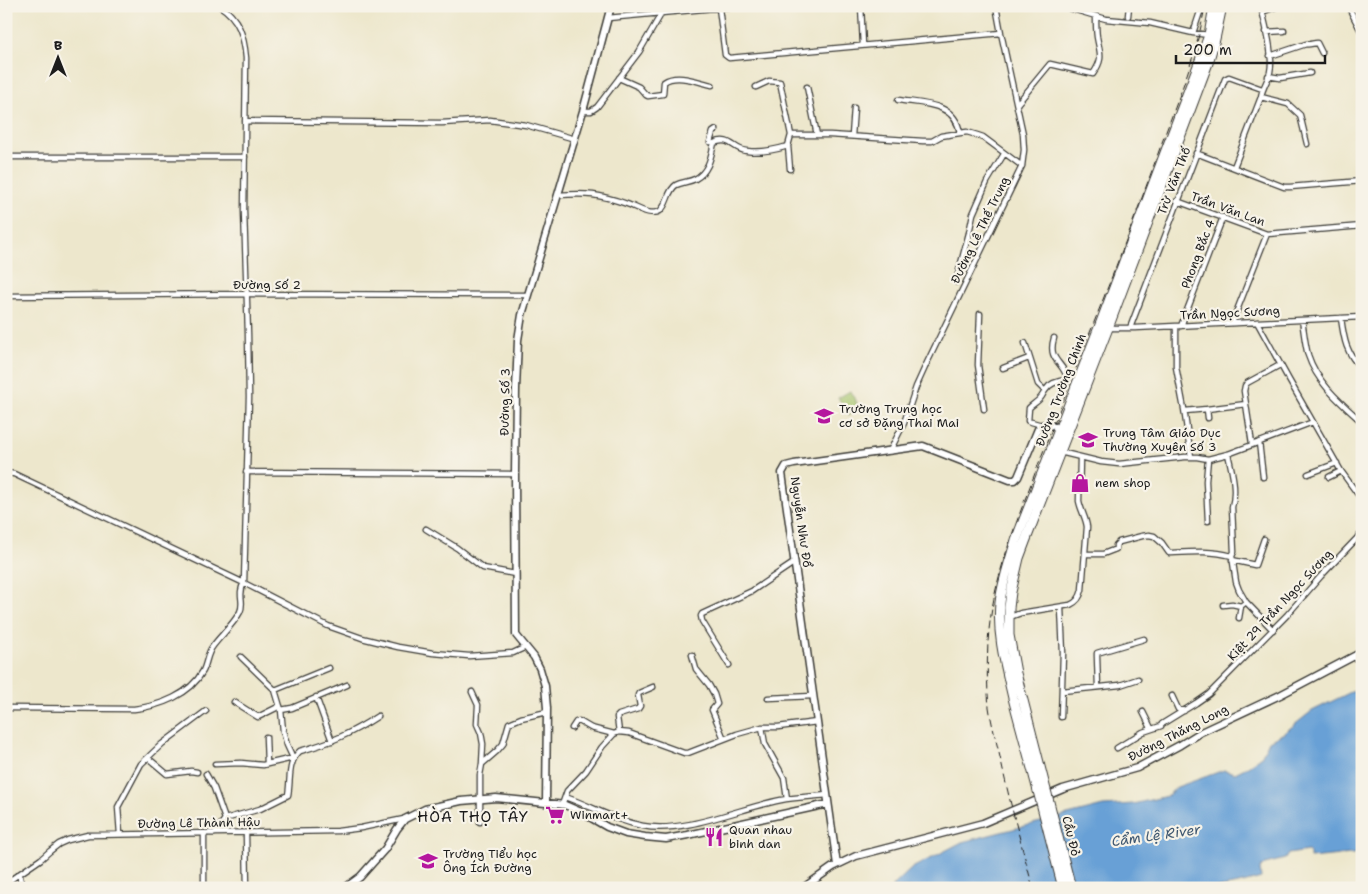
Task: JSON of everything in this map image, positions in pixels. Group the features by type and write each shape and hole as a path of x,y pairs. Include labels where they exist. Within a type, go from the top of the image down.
{"highway":[{"name":"Đường Trường Chinh","path":"1042,790 1009,635 1008,617 1011,592 1019,558 1060,452 1202,55 1214,6"},
{"name":"Đường Trường Chinh","path":"1042,790 1004,660 1000,635 1000,603 1007,569 1016,540 1104,326 1208,63 1216,39 1222,6"},
{"name":"Cầu Đỏ","path":"1042,790 1063,888"},
{"name":"Cầu Đỏ","path":"1042,790 1071,888"}],"street":[{"path":"6,708 134,709 148,708 170,700 196,682 202,673 211,648 240,611 242,603 240,590 244,583 249,397 244,211 246,58 245,44 238,23 220,6"},
{"name":"Đường Số 3","path":"546,803 547,712 545,686 534,657 516,635 515,474 518,340 522,316 575,139 611,6"},
{"path":"583,110 594,110 639,52 663,6"},
{"path":"608,18 736,6"},
{"path":"860,6 863,45"},
{"name":"Đường Lê Thế Trung","path":"890,451 904,423 916,387 932,351 1022,166 1023,134 996,6"},
{"path":"1062,6 1106,19 1156,24 1193,33 1208,34"},
{"path":"1128,16 1129,6"},
{"path":"1193,33 1202,6"},
{"path":"1234,167 1270,72 1270,56 1261,6"},
{"path":"1262,12 1278,6"},
{"path":"1348,6 1362,34"},
{"path":"719,8 725,55 729,58 1001,33"},
{"path":"1016,104 1050,64 1093,74 1101,57 1096,16"},
{"path":"1266,32 1284,31"},
{"path":"1270,56 1314,43 1317,44 1322,53"},
{"path":"1268,76 1280,78 1310,73"},
{"name":"Trừ Văn Thố","path":"1130,328 1225,79 1229,77 1262,89"},
{"path":"619,78 639,87 648,96 663,94 664,82 671,79 688,79 712,85"},
{"path":"756,87 769,81 780,82 791,135 788,146 790,169"},
{"path":"807,87 817,135"},
{"path":"1261,97 1288,104 1300,115 1307,144"},
{"path":"898,100 936,106 947,110 957,120 960,133"},
{"path":"852,136 854,108"},
{"path":"245,121 442,123 490,120 526,125 575,139"},
{"path":"710,142 713,132 716,130"},
{"path":"791,135 852,136 924,142 932,141 941,136 967,132 983,137 1022,166"},
{"path":"558,195 591,194 608,197 651,213 659,212 673,188 700,176 710,163 714,143 721,140 725,141 746,151 764,151 788,146"},
{"path":"1196,153 1284,187 1362,181"},
{"path":"956,282 973,214 987,182 1004,154"},
{"path":"6,157 245,157"},
{"name":"Trần Văn Lan","path":"1178,201 1267,234 1362,226"},
{"name":"Phong Bắc 4","path":"1178,326 1223,218"},
{"path":"1232,324 1267,234"},
{"name":"Đường Số 2","path":"6,296 247,294 528,295"},
{"path":"980,314 978,365 984,409"},
{"name":"Trần Ngọc Sương","path":"1104,326 1130,328 1362,317"},
{"path":"1341,318 1346,345 1350,354 1362,369"},
{"path":"1302,320 1308,353 1315,370 1327,388 1362,422"},
{"path":"1257,322 1341,471 1362,500"},
{"path":"1178,326 1176,367 1185,411 1191,457"},
{"path":"1054,338 1052,346 1056,360 1067,375 1067,378 1062,381 1056,381 1044,390 1041,398 1030,408 1028,421 1042,425 1048,424 1060,430"},
{"path":"1025,343 1038,384 1044,390"},
{"path":"1003,368 1029,358"},
{"path":"1252,444 1244,391 1245,386 1247,383 1280,365"},
{"path":"1185,411 1246,404"},
{"path":"1207,408 1208,418"},
{"path":"1060,452 1080,458 1120,464 1191,457 1208,459 1228,454 1313,422"},
{"name":"Nguyễn Như Đổ","path":"837,865 782,473 786,466 923,446 1010,480 1015,480 1018,477 1033,439 1042,425"},
{"path":"1259,442 1263,477"},
{"path":"1228,454 1234,492 1232,507 1234,552 1232,558 1236,582 1246,602 1272,630"},
{"path":"1008,617 1021,613 1061,608 1077,602 1080,597 1086,554 1086,520 1079,501 1080,458"},
{"path":"1208,459 1206,481 1208,521"},
{"path":"1308,474 1337,463"},
{"path":"1329,477 1341,471"},
{"path":"246,472 515,474"},
{"path":"6,473 23,478 244,583 328,626 362,638 433,653 469,656 513,653 526,647"},
{"path":"426,529 457,548 483,568 515,574"},
{"name":"Kiệt 29 Trần Ngọc Sương","path":"1116,748 1151,728 1161,725 1209,694 1287,615 1320,576 1362,533"},
{"path":"1086,554 1107,553 1116,549 1116,545 1119,542 1148,535 1157,538 1169,553 1219,552 1255,565 1264,539"},
{"path":"729,665 702,621 702,614 752,591 796,562"},
{"path":"1239,618 1241,606 1246,602"},
{"path":"1222,605 1232,604 1241,606"},
{"path":"1061,608 1063,635 1061,717"},
{"path":"1098,687 1096,656 1098,653 1144,639"},
{"name":"Đường Thăng Long","path":"803,888 806,884 837,865 856,856 983,823 1063,788 1132,770 1201,732 1280,695 1362,652"},
{"path":"692,655 696,669 710,685 714,694 716,704 712,710 724,739"},
{"path":"215,833 225,819 260,809 288,795 293,758 283,731 275,690 241,657"},
{"path":"275,690 329,668"},
{"path":"1062,691 1120,685 1138,679"},
{"path":"234,702 258,717 280,708 292,708 347,686"},
{"path":"562,805 567,791 586,771 602,747 616,733 617,717 638,709 640,706 639,693 653,687"},
{"path":"472,692 478,707 476,722 482,737 480,822"},
{"path":"768,698 813,696"},
{"path":"1172,696 1178,709 1184,711"},
{"path":"316,697 332,741"},
{"path":"120,834 118,807 142,764 162,744 206,711"},
{"path":"482,764 503,744 509,723 547,712"},
{"path":"1143,712 1151,728"},
{"path":"215,764 238,763 258,765 293,758 300,751 356,731 378,716"},
{"path":"572,728 579,721 591,728 616,733 629,733 688,753 737,734 762,727 817,722"},
{"path":"762,727 765,744 784,778 787,799"},
{"path":"266,736 267,764"},
{"path":"148,758 167,774 191,770 197,772"},
{"path":"206,774 214,788 225,819"},
{"path":"565,796 623,821 644,826 661,827 683,825 787,799 826,795"},
{"path":"344,888 360,877 385,849 405,819 425,808 461,801 496,798 562,805 582,812 607,827 626,834 666,839 828,804"},
{"name":"Đường Lê Thành Hậu","path":"6,883 20,875 54,847 68,840 88,835 338,831 405,819"},
{"path":"204,833 204,888"},
{"path":"246,833 247,888"},
{"path":"20,875 21,888"}],"green space":[{"path":"850,391 860,409 849,415 838,398"}],"water":[{"name":"Cẩm Lệ River","path":"1362,690 1362,853 1310,858 1308,851 1288,854 1285,859 1265,864 1260,869 1261,878 1217,888 891,888 912,868 962,842 1103,806 1133,804 1167,796 1177,787 1224,770 1235,773 1261,757 1269,741 1284,733 1312,711 1351,692"}],"railway":[{"path":"1033,888 1009,797 989,707 987,674 990,618 1007,549 1180,95 1192,60 1205,6"}],"place":[{"name":"Trường Trung học cơ sở Đặng Thai Mai","path":"824,416"},
{"name":"Trung Tâm Giáo Dục Thường Xuyên Số 3","path":"1088,440"},
{"name":"nem shop","path":"1080,483"},
{"name":"Winmart+","path":"555,815"},
{"name":"Quan nhau binh dan","path":"714,837"},
{"name":"Trường Tiểu học Ông Ích Đường","path":"428,861"}],"district":[{"name":"HÒA THỌ TÂY","path":"473,817"}]}
